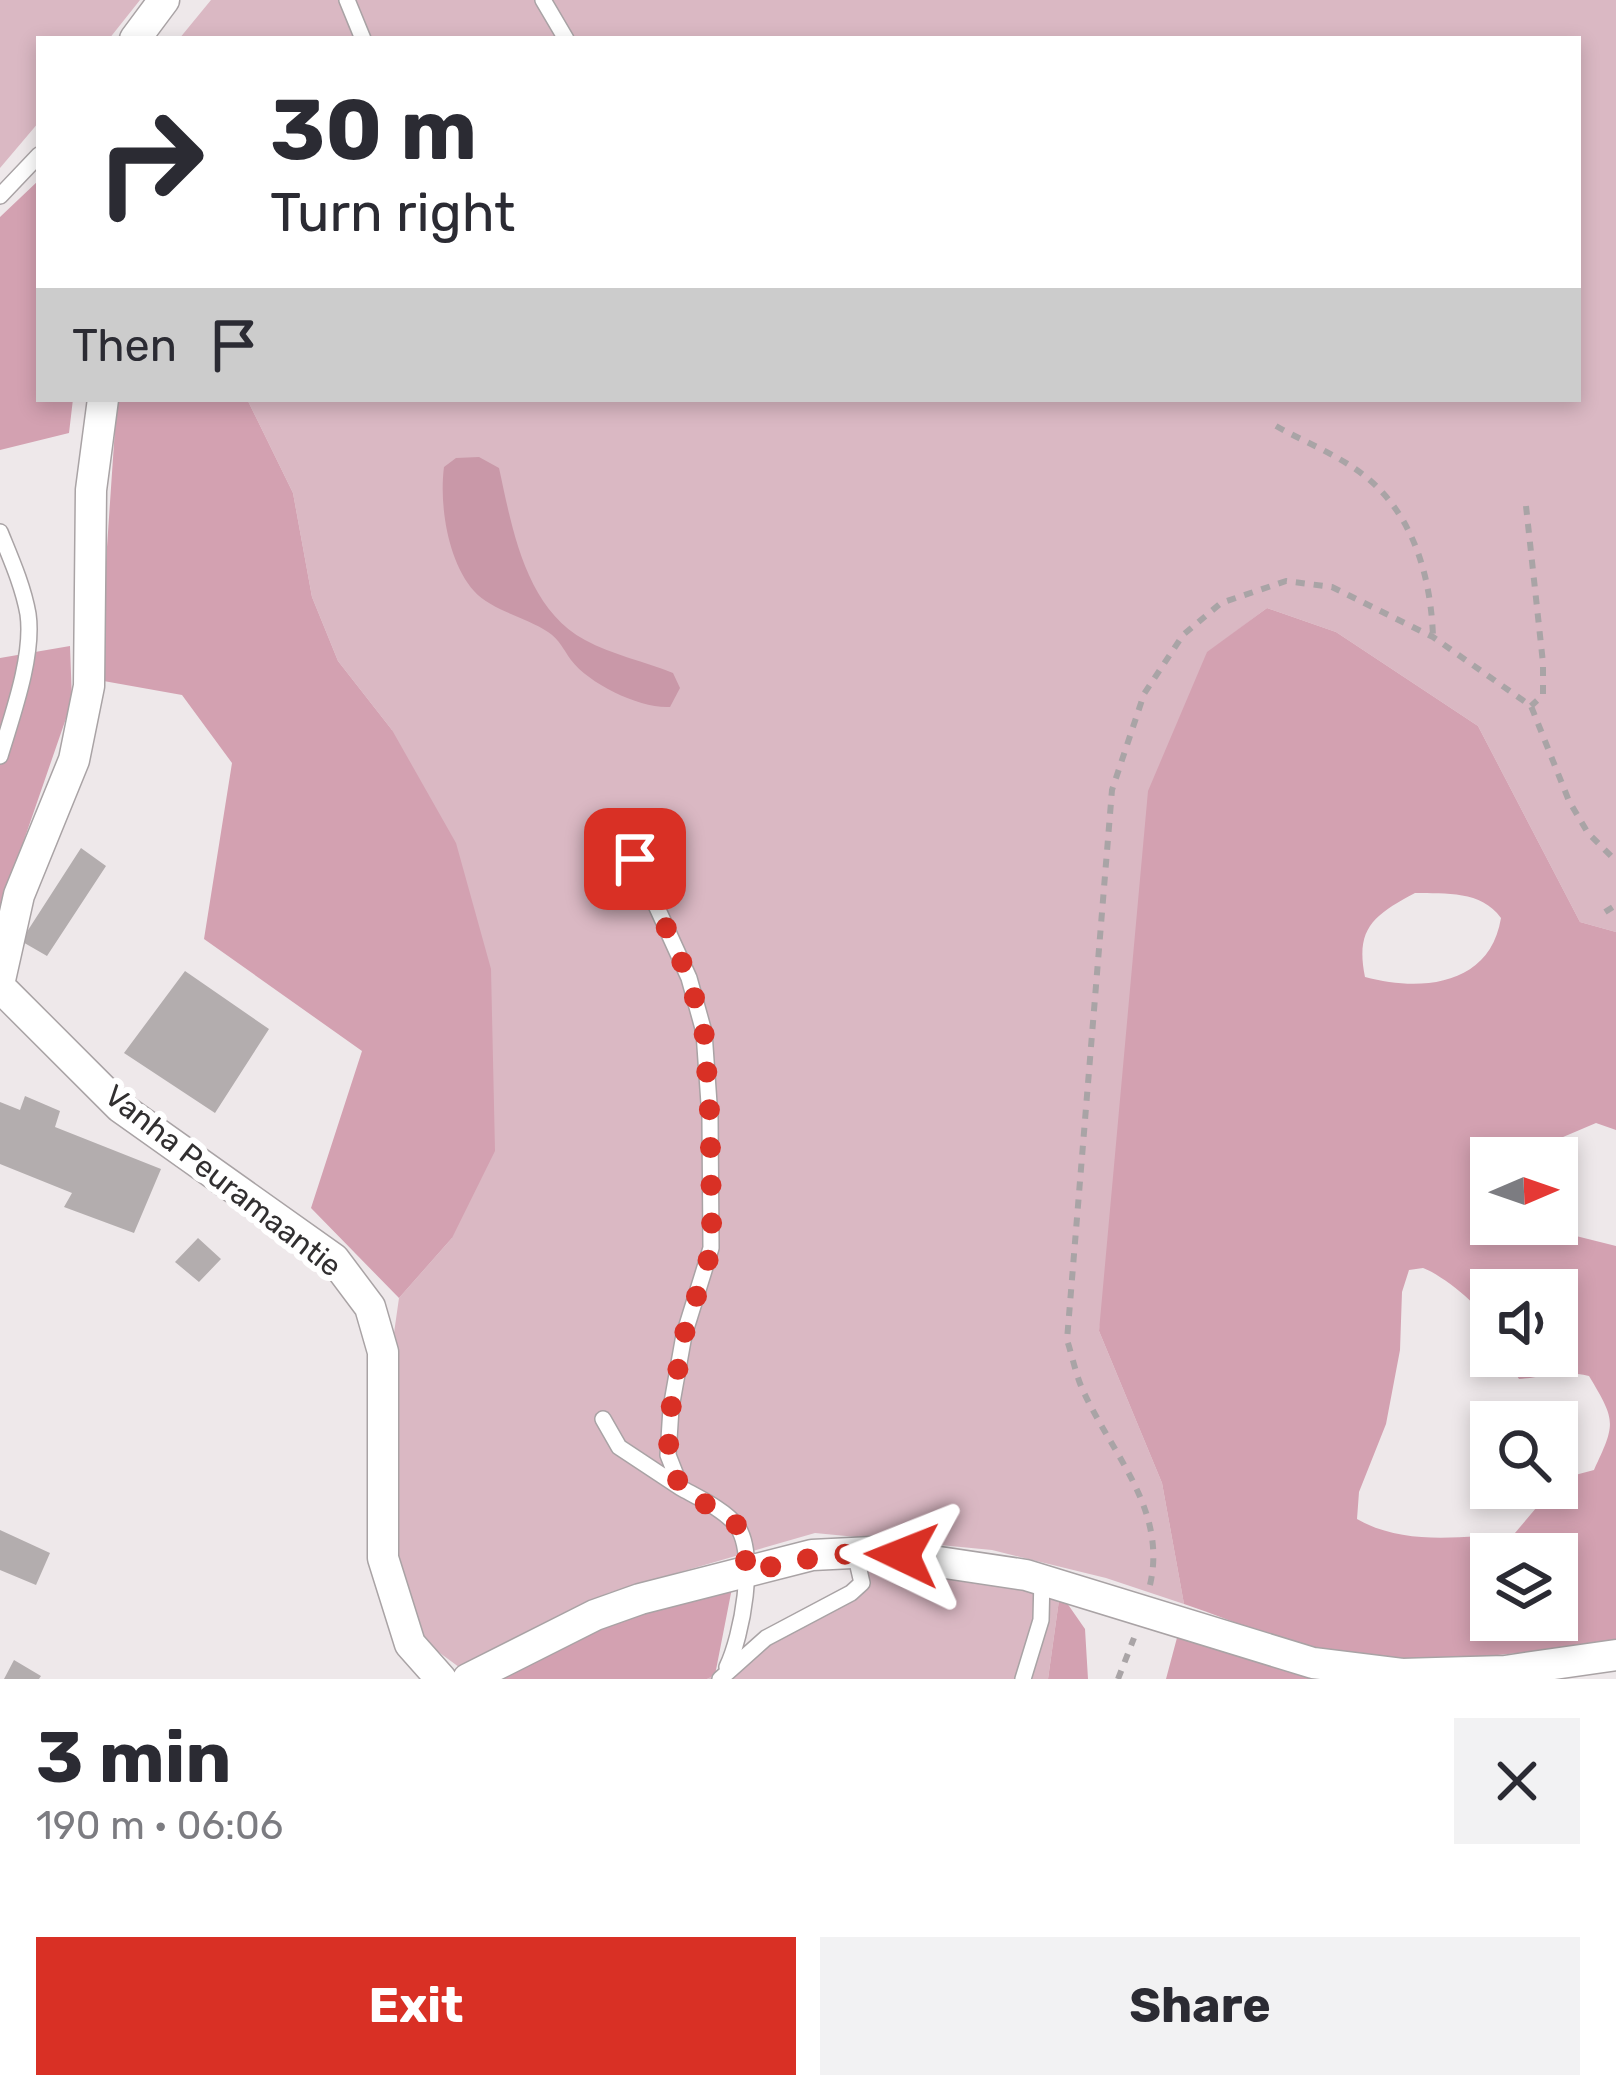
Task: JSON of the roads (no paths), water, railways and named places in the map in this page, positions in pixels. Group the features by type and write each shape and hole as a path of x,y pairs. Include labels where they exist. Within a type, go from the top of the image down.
{"street":[{"path":"137,36 164,0"},
{"name":"Vanha Peuramaantie","path":"103,402 91,490 89,686 74,760 19,896 0,984 120,1107 334,1259 370,1307 383,1352 383,1558 410,1643 442,1679"},
{"path":"468,1679 596,1615 640,1599 812,1555 855,1552 932,1558 1042,1580 1313,1663 1430,1676 1616,1655"}],"lane":[{"path":"347,0 362,36"},
{"path":"544,0 564,36"},
{"path":"0,196 36,158"},
{"path":"0,532 29,619 19,692 0,756"},
{"path":"635,859 689,978 706,1053 712,1248 684,1335 671,1408 668,1455 681,1489"},
{"path":"603,1419 619,1447 735,1522 745,1543 746,1573 735,1651 721,1679"},
{"path":"721,1679 766,1638 862,1583 855,1552"},
{"path":"1024,1679 1041,1621 1042,1580"}]}
